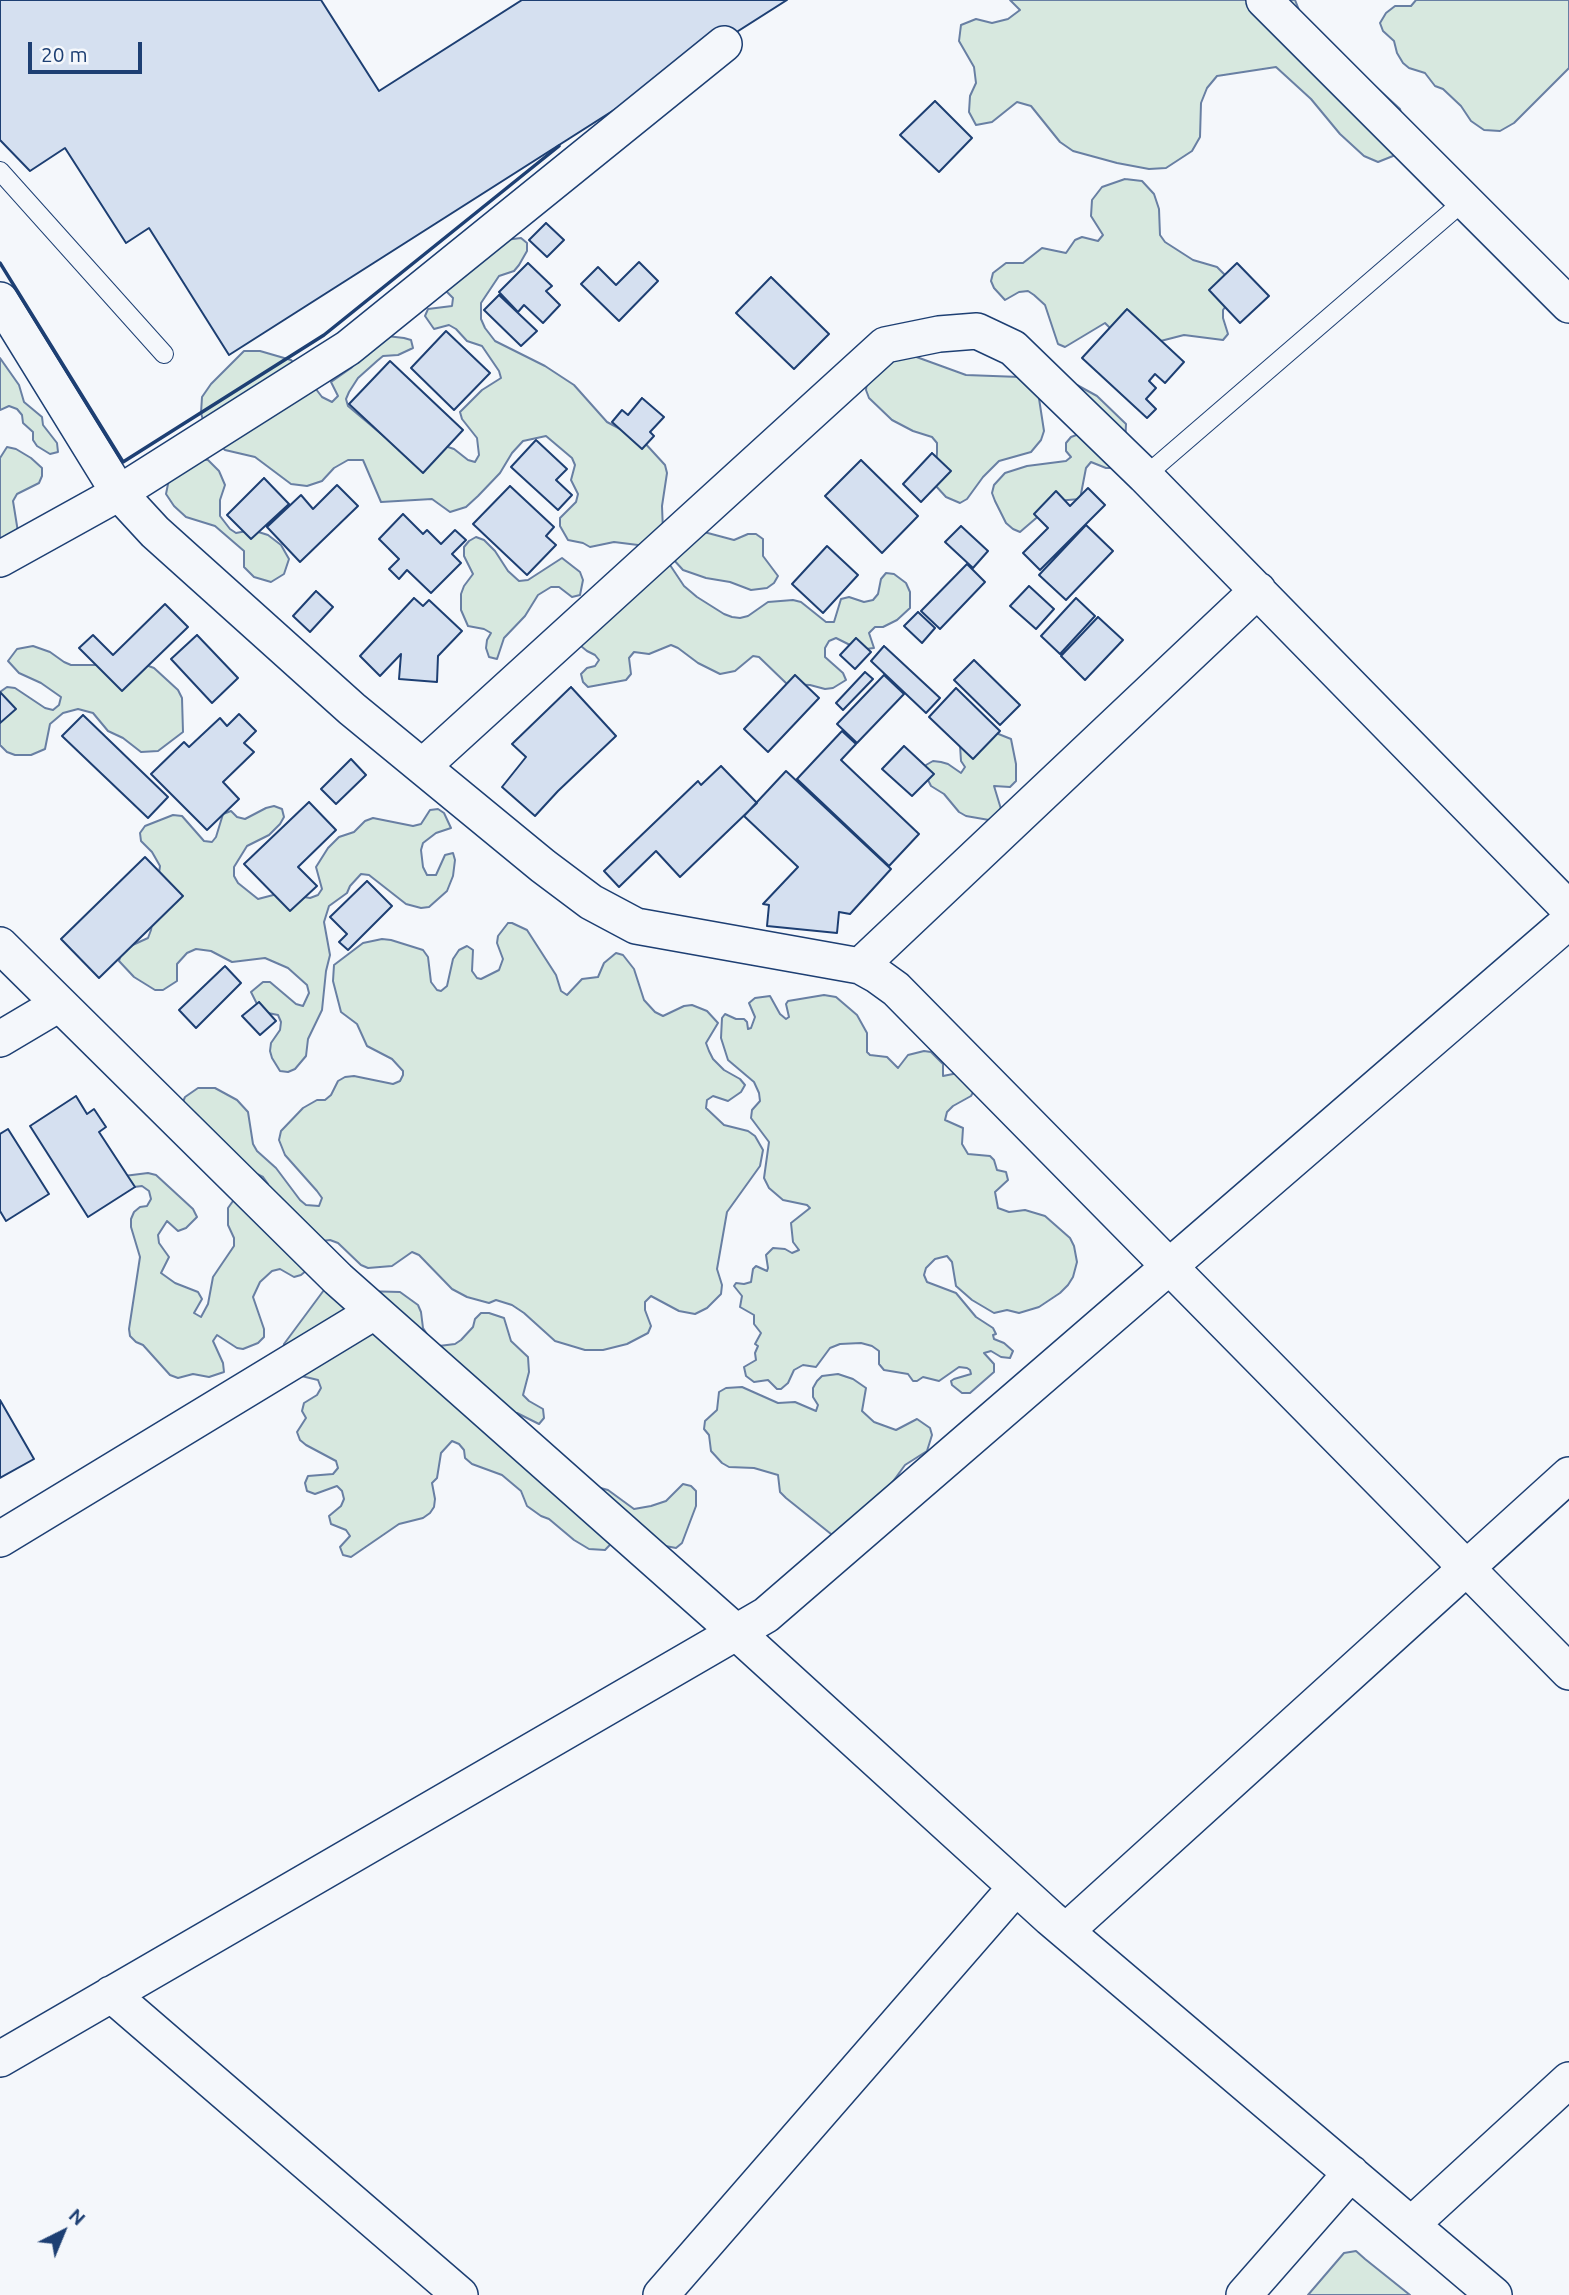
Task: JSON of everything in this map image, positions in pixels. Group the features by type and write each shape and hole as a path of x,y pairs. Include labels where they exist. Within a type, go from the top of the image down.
{"street":[{"path":"1264,0 1569,306"},
{"path":"0,559 119,493 348,348 724,44"},
{"path":"0,300 119,493 155,531 341,700 543,866 581,895 636,926 860,966 896,989 1569,1672"},
{"path":"423,766 885,345 939,334 977,331 1013,348 1146,476 1569,909"},
{"path":"860,966 1258,590"},
{"path":"0,2059 766,1615 1569,921"},
{"path":"0,945 374,1312 736,1632 1066,1931 1494,2295"},
{"path":"0,1039 58,1004"},
{"path":"0,1539 374,1312"},
{"path":"1066,1931 1569,1475"},
{"path":"661,2295 1016,1887"},
{"path":"111,1994 460,2295"},
{"path":"1412,2224 1569,2080"},
{"path":"1244,2295 1351,2173"}],"lane":[{"path":"0,171 164,354"},
{"path":"1146,476 1464,201"}],"shaded area":[{"path":"1010,0 1295,0 1303,20 1400,109 1404,125 1401,141 1393,156 1378,162 1364,156 1340,134 1311,99 1276,67 1217,76 1207,88 1201,103 1200,137 1192,151 1166,168 1149,169 1073,151 1060,142 1031,106 1017,102 992,122 976,125 969,112 970,96 976,83 974,67 959,41 961,25 976,19 992,23 1008,19 1020,10"},
{"path":"1416,0 1569,0 1569,68 1514,123 1500,131 1484,130 1471,121 1461,106 1443,89 1435,86 1425,73 1403,63 1394,41 1383,31 1380,23 1386,13 1395,6 1411,6"},
{"path":"1125,179 1142,181 1154,194 1159,209 1160,235 1165,242 1193,260 1217,267 1229,279 1228,303 1223,310 1228,334 1223,340 1184,335 1145,345 1116,334 1105,323 1065,347 1058,344 1045,305 1034,295 1028,291 1019,292 1005,300 994,288 991,281 993,273 1006,263 1023,263 1042,248 1066,253 1075,240 1082,237 1098,241 1103,235 1091,216 1092,200 1102,187"},
{"path":"521,238 527,243 527,251 514,271 499,276 481,303 481,319 495,341 545,366 574,385 607,422 643,441 665,465 667,473 662,506 663,531 646,546 614,542 590,547 568,540 560,526 560,518 576,502 578,494 571,480 575,465 572,458 546,436 523,441 500,473 478,496 466,507 450,512 432,499 381,502 363,460 348,460 334,468 322,481 307,486 291,484 255,457 225,450 205,427 201,413 202,397 211,384 244,351 260,351 291,360 322,397 332,402 338,396 331,382 351,368 373,344 387,336 404,338 411,340 413,348 398,355 383,356 377,361 358,378 346,399 348,406 393,442 439,444 454,449 475,462 479,455 477,438 462,419 460,412 482,390 501,378 499,371 482,346 467,341 449,325 434,329 425,316 428,309 452,306 453,298 442,287 505,240"},
{"path":"911,355 966,375 1020,377 1038,392 1044,431 1041,440 1031,452 999,461 967,499 960,503 946,497 935,485 937,443 932,437 892,420 869,398 866,390 867,382 888,359"},
{"path":"0,358 19,385 24,402 42,417 43,425 57,443 58,452 50,454 37,446 33,440 33,432 23,423 22,415 17,409 9,406 0,410"},
{"path":"1077,385 1097,396 1126,424 1125,447 1114,468 1091,462 1086,468 1080,499 1056,501 1020,532 1006,523 992,493 994,485 1005,473 1027,466 1066,461 1071,457 1066,451 1066,443 1079,434 1069,386"},
{"path":"7,447 31,458 42,468 42,476 39,483 17,494 13,501 18,532 0,557 0,458"},
{"path":"191,458 208,460 219,471 225,485 220,500 220,516 230,529 236,533 252,530 268,535 281,545 289,559 284,574 271,582 254,577 244,567 244,551 215,526 186,517 174,506 166,494 169,479"},
{"path":"689,528 734,540 748,534 756,534 763,539 763,556 778,576 774,583 767,588 751,590 683,570 673,559"},
{"path":"476,537 484,540 495,551 508,571 519,581 528,580 562,558 580,572 583,580 580,595 572,597 559,587 551,587 538,595 525,616 504,638 497,659 489,657 486,648 491,633 468,626 461,610 461,594 473,574 464,556 464,547"},
{"path":"668,562 684,586 697,597 732,617 748,616 768,602 793,600 801,602 826,622 834,622 841,599 849,597 864,602 873,600 886,573 894,574 906,583 910,592 910,608 897,620 883,627 875,627 869,633 874,648 850,645 836,638 829,641 825,648 825,657 843,673 846,680 833,688 787,684 759,657 753,656 735,671 720,674 671,645 649,654 634,652 629,658 631,674 626,680 588,687 581,674 587,668 595,666 599,660 576,642"},
{"path":"33,646 50,652 71,665 146,665 154,668 178,690 182,698 183,732 158,751 141,752 123,738 108,731 93,713 78,709 63,713 50,724 45,749 31,755 7,752 0,745 0,692 7,687 15,688 45,708 53,710 59,705 61,697 41,683 19,673 8,661 17,649"},
{"path":"996,733 1011,739 1016,781 1010,787 994,786 1001,809 997,816 989,820 966,816 959,812 944,794 931,786 924,772 926,765 933,761 941,762 961,773 965,767 961,761 960,745"},
{"path":"274,806 282,809 284,817 280,824 269,835 247,846 234,867 234,876 238,883 258,899 281,893 310,898 318,895 322,889 316,867 328,848 339,837 354,832 365,821 373,818 413,826 421,824 430,810 438,809 444,813 451,828 436,833 423,843 423,867 427,875 436,875 445,855 453,853 455,860 447,891 429,907 406,904 369,875 361,874 347,893 329,906 324,922 330,955 322,1010 308,1039 306,1056 295,1069 288,1072 280,1071 270,1051 271,1043 280,1030 278,1015 263,1012 251,992 263,982 270,982 296,1004 303,1006 309,993 307,985 288,968 265,958 232,962 211,951 196,949 187,953 177,964 177,981 163,990 155,990 134,977 119,961 126,948 148,938 151,930 160,866 152,852 141,841 140,833 145,826 173,815 182,816 204,841 212,842 223,814 231,811 237,817 245,819"},
{"path":"508,923 527,930 556,975 561,991 567,995 582,979 598,977 604,963 616,953 623,955 634,969 644,1000 655,1012 663,1016 692,1005 707,1011 718,1023 706,1043 709,1051 724,1070 745,1085 741,1092 728,1101 713,1096 707,1100 706,1108 724,1125 748,1131 755,1136 763,1150 760,1166 727,1212 717,1269 722,1285 721,1294 707,1308 695,1314 679,1311 651,1296 645,1302 651,1326 648,1333 627,1344 603,1350 585,1350 555,1341 512,1305 496,1300 489,1303 467,1297 452,1289 419,1255 412,1252 392,1266 368,1268 361,1265 338,1243 322,1241 307,1270 301,1275 294,1277 280,1269 272,1271 260,1282 253,1297 264,1329 264,1337 258,1343 243,1349 237,1348 217,1335 213,1341 224,1372 209,1377 193,1374 178,1378 170,1375 143,1345 130,1336 140,1257 131,1219 134,1212 147,1206 151,1199 149,1191 142,1186 134,1187 124,1176 148,1173 156,1175 193,1209 197,1217 186,1228 178,1231 167,1221 158,1235 159,1243 169,1257 161,1273 175,1283 198,1292 202,1299 194,1313 201,1317 208,1304 213,1277 234,1246 234,1238 228,1225 228,1208 238,1194 267,1192 268,1184 263,1177 249,1170 182,1104 185,1097 198,1088 215,1088 237,1100 248,1112 253,1144 257,1151 276,1168 300,1200 306,1205 319,1206 322,1198 285,1155 279,1140 281,1131 303,1108 331,1095 338,1081 345,1077 354,1076 393,1084 400,1081 403,1075 403,1071 392,1059 367,1046 357,1024 341,1012 333,981 334,965 363,943 391,940 423,950 428,957 431,982 441,991 447,986 453,959 459,950 467,946 473,950 472,971 477,978 481,979 499,970 503,959 497,943 498,936"},
{"path":"824,995 836,997 857,1015 867,1033 867,1052 870,1055 887,1057 898,1068 908,1055 931,1052 943,1064 943,1076 958,1073 975,1089 971,1096 947,1112 945,1120 963,1128 962,1144 968,1154 990,1156 997,1170 1006,1172 1008,1180 995,1192 998,1208 1009,1212 1025,1210 1045,1216 1070,1238 1074,1246 1077,1262 1068,1285 1039,1307 1019,1313 1007,1310 994,1313 972,1300 956,1286 952,1262 947,1256 935,1259 926,1268 924,1275 927,1282 956,1293 976,1317 993,1328 996,1334 993,1335 994,1339 1013,1351 1010,1358 1001,1357 991,1351 984,1353 994,1364 994,1372 970,1393 962,1393 951,1381 971,1374 967,1368 959,1367 939,1381 923,1377 913,1381 908,1374 884,1370 879,1364 879,1351 861,1343 840,1344 830,1348 816,1367 803,1365 794,1370 788,1383 781,1389 777,1389 768,1380 754,1382 746,1376 744,1367 756,1360 758,1346 755,1344 761,1333 754,1324 754,1315 740,1307 742,1296 734,1286 736,1283 751,1282 756,1266 767,1271 766,1255 773,1248 792,1253 799,1250 793,1242 791,1223 810,1208 783,1200 769,1188 764,1178 769,1142 751,1118 752,1110 760,1101 759,1093 754,1082 728,1060 721,1038 722,1018 725,1014 744,1019 748,1029 755,1017 749,1003 755,998 770,996 786,1019 789,1017 786,1004 788,1001"},
{"path":"324,1290 400,1292 418,1305 423,1328 432,1342 439,1346 455,1344 461,1340 481,1313 504,1318 511,1341 528,1357 529,1372 523,1395 543,1409 544,1418 539,1424 517,1413 508,1413 593,1486 608,1490 634,1509 666,1501 683,1484 691,1486 696,1491 696,1506 682,1543 676,1548 660,1545 627,1527 605,1550 589,1549 527,1506 521,1491 502,1475 472,1464 465,1458 464,1450 459,1444 452,1441 441,1453 437,1478 432,1483 435,1499 430,1513 423,1518 399,1524 351,1557 343,1555 340,1547 350,1536 346,1530 331,1524 329,1516 341,1506 344,1499 342,1491 337,1486 315,1494 307,1491 305,1483 308,1476 333,1474 338,1468 336,1461 306,1445 297,1432 306,1418 302,1411 304,1403 317,1395 321,1388 318,1380 293,1374 283,1353 284,1344"},
{"path":"838,1374 853,1379 866,1388 862,1411 874,1422 896,1430 917,1419 930,1428 932,1435 927,1451 905,1465 886,1491 840,1535 831,1534 786,1498 780,1492 778,1475 754,1468 729,1467 722,1463 711,1451 709,1435 704,1429 705,1421 717,1410 719,1392 726,1388 742,1387 778,1403 795,1402 816,1411 818,1405 813,1397 813,1388 817,1381 822,1376"},
{"path":"1356,2251 1410,2295 1308,2295 1344,2253"}],"building":[{"path":"0,0 321,0 379,91 522,0 787,0 229,355 149,228 126,243 65,148 30,171 0,140"},
{"path":"935,101 972,138 939,172 900,135"},
{"path":"546,223 564,240 547,257 529,240"},
{"path":"639,262 658,281 619,321 581,284 598,267 616,285"},
{"path":"528,263 552,286 546,291 560,305 543,323 524,305 518,312 499,292"},
{"path":"1237,263 1269,296 1240,323 1209,290"},
{"path":"771,277 829,334 794,369 736,313"},
{"path":"499,295 537,331 521,346 484,310"},
{"path":"1127,309 1184,362 1165,383 1155,374 1149,381 1156,388 1146,399 1156,409 1147,418 1082,358"},
{"path":"446,331 490,373 454,410 411,368"},
{"path":"390,361 463,430 423,473 349,404"},
{"path":"642,398 664,417 650,432 654,436 642,449 612,422 622,410 628,415"},
{"path":"536,440 567,469 556,480 572,495 558,510 511,467"},
{"path":"932,453 951,471 921,502 903,484"},
{"path":"861,460 918,516 882,553 825,496"},
{"path":"264,478 289,504 251,539 227,515"},
{"path":"337,485 358,506 300,562 267,527 301,495 313,509"},
{"path":"510,486 554,527 546,536 556,545 527,575 473,524"},
{"path":"1088,488 1105,505 1040,570 1023,553 1048,528 1034,514 1056,491 1070,506"},
{"path":"403,514 423,534 427,530 441,544 455,530 466,540 452,554 461,563 431,593 407,570 399,579 389,569 399,559 379,539"},
{"path":"1086,525 1113,551 1066,600 1039,575"},
{"path":"961,526 988,551 973,568 945,542"},
{"path":"827,546 858,575 823,613 792,584"},
{"path":"967,564 985,582 940,629 921,611"},
{"path":"1029,586 1054,609 1036,629 1010,606"},
{"path":"316,591 333,607 310,632 293,616"},
{"path":"414,598 423,606 429,600 462,631 438,656 437,682 399,679 401,654 380,676 360,656"},
{"path":"1076,598 1095,616 1060,654 1041,636"},
{"path":"165,604 188,627 122,691 79,648 93,635 113,655"},
{"path":"918,612 935,628 922,643 904,626"},
{"path":"1098,617 1123,640 1085,680 1061,656"},
{"path":"197,635 238,678 212,703 171,659"},
{"path":"856,638 871,652 855,669 840,655"},
{"path":"884,646 940,698 926,713 871,661"},
{"path":"974,660 1020,705 1000,725 954,680"},
{"path":"865,672 873,679 843,710 836,703"},
{"path":"795,675 819,698 768,752 744,729"},
{"path":"884,675 904,694 857,743 837,724"},
{"path":"571,687 616,736 535,816 502,787 526,757 512,744"},
{"path":"956,688 1000,731 973,759 929,717"},
{"path":"0,692 16,709 0,723"},
{"path":"239,714 256,731 244,743 254,752 223,782 239,799 207,830 151,774 184,742 189,747 220,718 227,726"},
{"path":"83,715 168,797 148,818 62,736"},
{"path":"842,731 856,744 841,760 919,834 889,866 797,779"},
{"path":"904,746 934,774 912,796 882,769"},
{"path":"351,759 366,775 336,804 321,789"},
{"path":"721,766 757,803 680,877 656,851 619,887 604,871 698,781 701,785"},
{"path":"786,771 891,869 850,914 839,912 837,933 767,926 769,905 763,904 798,867 744,816"},
{"path":"309,802 336,830 298,867 317,886 290,911 244,864"},
{"path":"145,857 183,896 99,978 61,939"},
{"path":"367,881 392,906 348,950 339,942 347,934 330,917"},
{"path":"225,966 241,983 196,1028 179,1010"},
{"path":"259,1002 276,1021 260,1035 242,1016"},
{"path":"76,1096 87,1114 94,1109 106,1127 99,1132 135,1187 88,1217 30,1126"},
{"path":"8,1129 49,1194 6,1221 0,1211 0,1134"},
{"path":"0,1400 34,1459 0,1478"}],"wall":[{"path":"0,263 123,462 324,335 559,146"}]}
